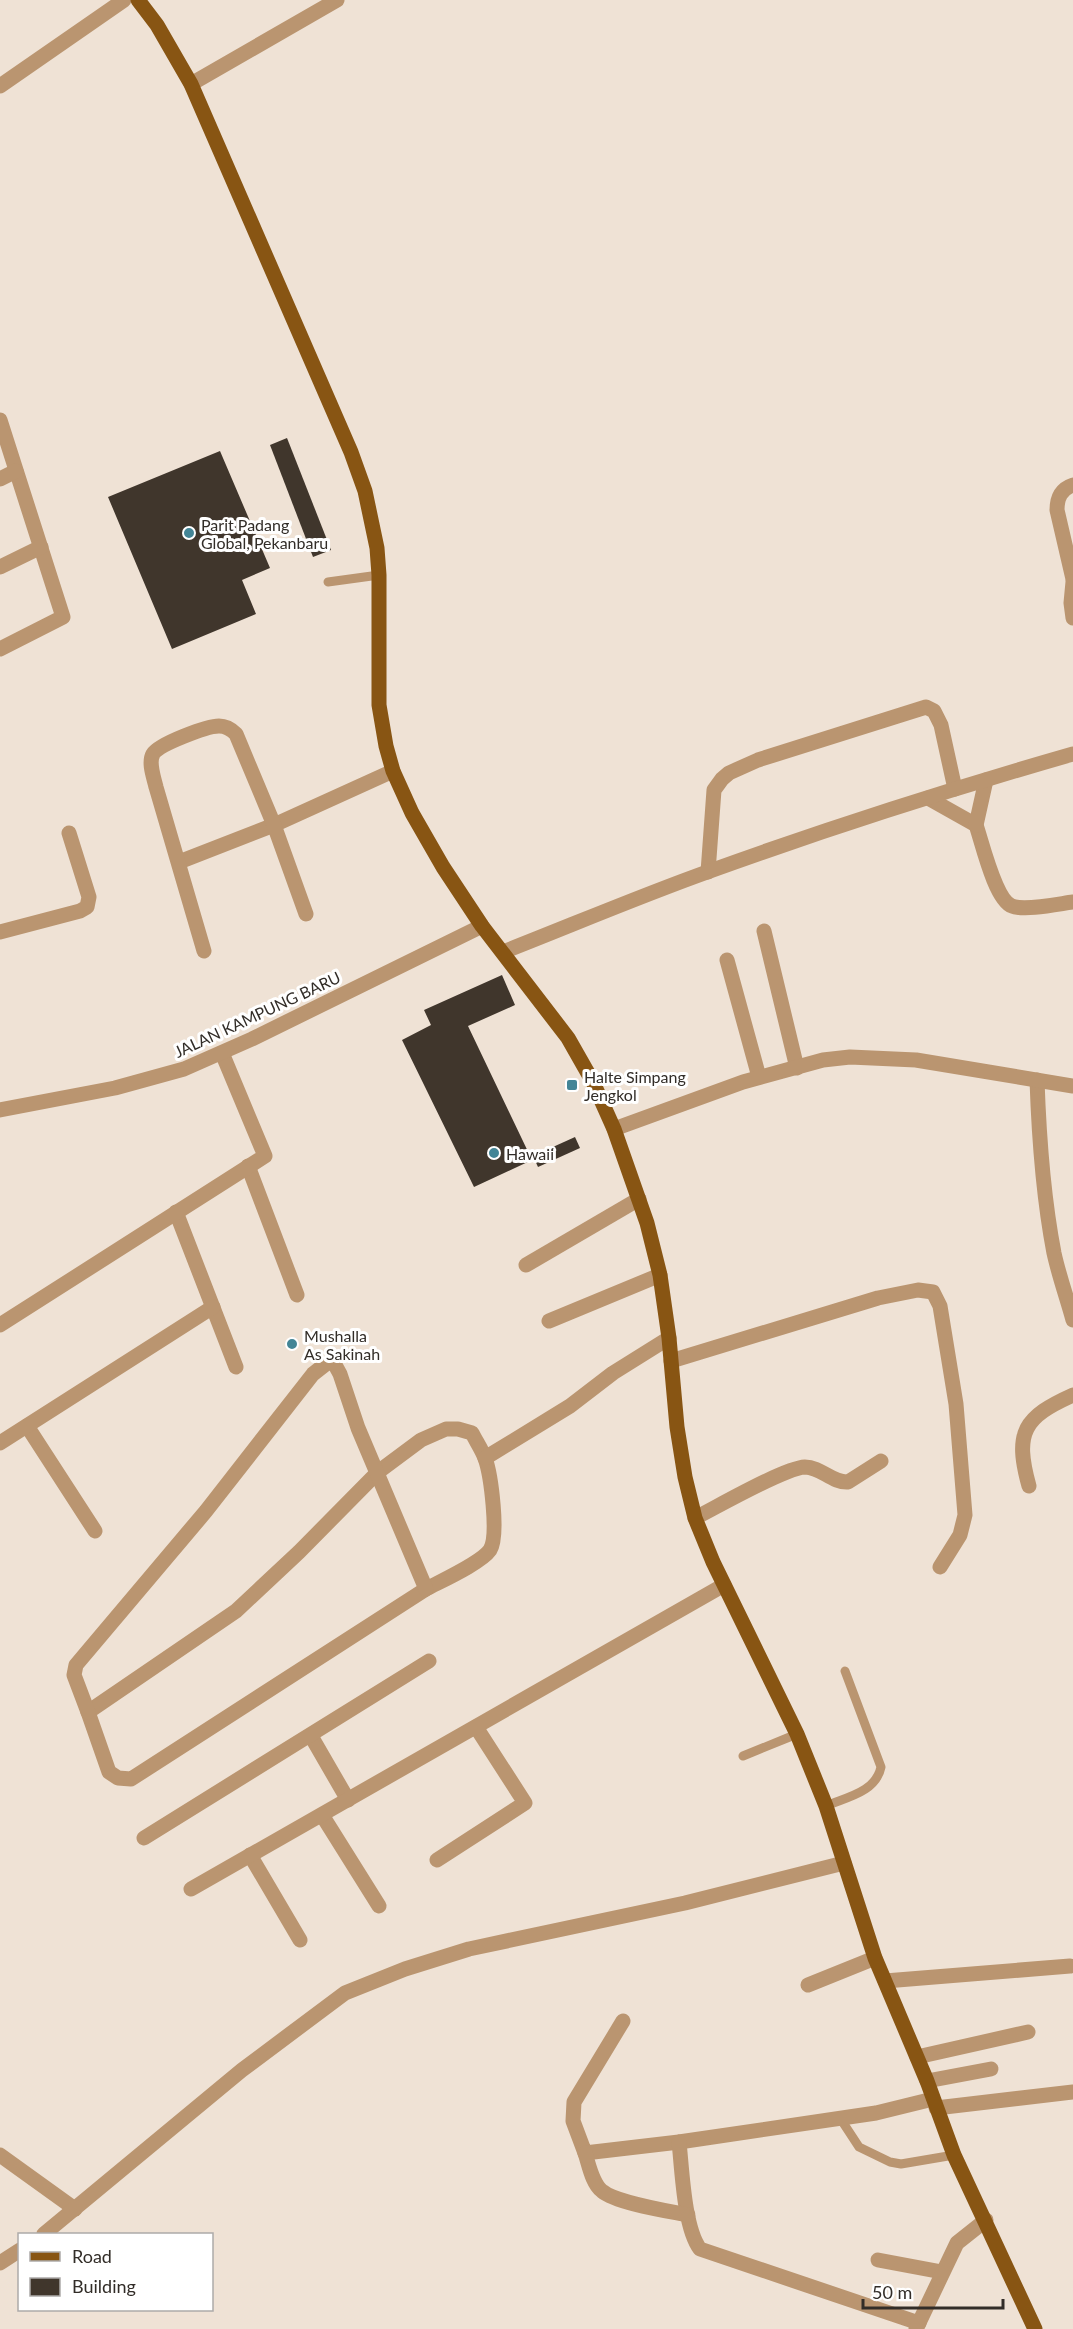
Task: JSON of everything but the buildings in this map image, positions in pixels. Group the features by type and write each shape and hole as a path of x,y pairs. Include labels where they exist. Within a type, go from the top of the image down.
{"main road":[{"path":"138,0 157,25 191,84 351,452 372,516 379,575 380,705 386,746 393,771 426,840 482,926 568,1038 614,1129 639,1199 660,1275 680,1450 695,1518 724,1585 797,1734 826,1806 875,1958 927,2081 954,2155 1035,2329"}],"street":[{"path":"0,86 124,0"},
{"path":"191,84 337,0"},
{"path":"0,420 63,617 0,649"},
{"path":"0,479 16,471"},
{"path":"1073,485 1060,494 1057,510 1073,580 1071,603 1073,618"},
{"path":"0,567 41,547"},
{"path":"708,872 714,790 729,773 758,760 926,707 933,711 941,725 955,789"},
{"path":"204,951 156,788 152,763 153,754 173,741 212,727 224,726 232,729 236,734 274,825 306,914"},
{"path":"503,952 708,872 853,821 1073,754"},
{"path":"179,862 274,825 393,771"},
{"path":"986,780 976,825 1000,895 1007,903 1020,907 1073,902"},
{"path":"928,798 976,825"},
{"path":"0,932 80,911 87,907 89,897 69,833"},
{"name":"JALAN KAMPUNG BARU","path":"0,1110 151,1080 184,1069 222,1053 482,926"},
{"path":"764,931 774,962 797,1068"},
{"path":"727,960 759,1077"},
{"path":"0,1325 265,1156 222,1053"},
{"path":"614,1129 759,1077 841,1058 874,1057 943,1064 1073,1086"},
{"path":"1037,1080 1039,1134 1046,1205 1055,1256 1073,1320"},
{"path":"248,1166 297,1295"},
{"path":"526,1265 639,1199"},
{"path":"176,1212 236,1367"},
{"path":"549,1321 660,1275"},
{"path":"671,1361 878,1298 918,1290 933,1292 940,1306 956,1404 965,1504 962,1531 940,1567"},
{"path":"0,1443 213,1306"},
{"path":"485,1458 570,1406 613,1373 669,1338"},
{"path":"88,1712 236,1611 378,1472 421,1440 446,1429 458,1429 472,1433 485,1458 491,1488 494,1528 494,1540 490,1549 469,1566 426,1589 131,1779 118,1778 109,1772 74,1675 76,1665 206,1511 313,1374 327,1363 334,1363 340,1374 358,1428 378,1472 426,1589"},
{"path":"1029,1486 1023,1455 1027,1426 1042,1411 1073,1395"},
{"path":"27,1426 95,1531"},
{"path":"695,1518 778,1476 804,1467 819,1471 834,1480 848,1482 880,1461"},
{"path":"191,1889 724,1585"},
{"path":"144,1838 429,1661"},
{"path":"437,1860 525,1803 476,1727"},
{"path":"311,1736 348,1800"},
{"path":"322,1815 379,1906"},
{"path":"250,1855 300,1940"},
{"path":"53,2232 75,2209 242,2070 345,1993 405,1969 469,1949 685,1903 844,1863"},
{"path":"808,1985 875,1958"},
{"path":"885,1981 1070,1966"},
{"path":"623,2021 574,2102 573,2121 594,2179 603,2192 622,2200 688,2215"},
{"path":"917,2057 1028,2032"},
{"path":"927,2081 991,2069"},
{"path":"585,2153 876,2114 935,2103 1073,2092"},
{"path":"679,2142 688,2215 695,2242 706,2253 918,2326 957,2242 986,2220"},
{"path":"0,2155 75,2209"},
{"path":"0,2263 18,2251"},
{"path":"878,2260 942,2272"}],"lane":[{"path":"328,582 379,575"},
{"path":"826,1806 866,1790 876,1780 881,1767 845,1671"},
{"path":"743,1756 797,1734"},
{"path":"840,2118 859,2147 890,2162 901,2164 954,2155"}],"place":[{"name":"Parit Padang Global, Pekanbaru","path":"189,533"},
{"name":"Halte Simpang Jengkol","path":"572,1085"},
{"name":"Hawaii","path":"494,1153"},
{"name":"Mushalla As Sakinah","path":"292,1344"}]}
